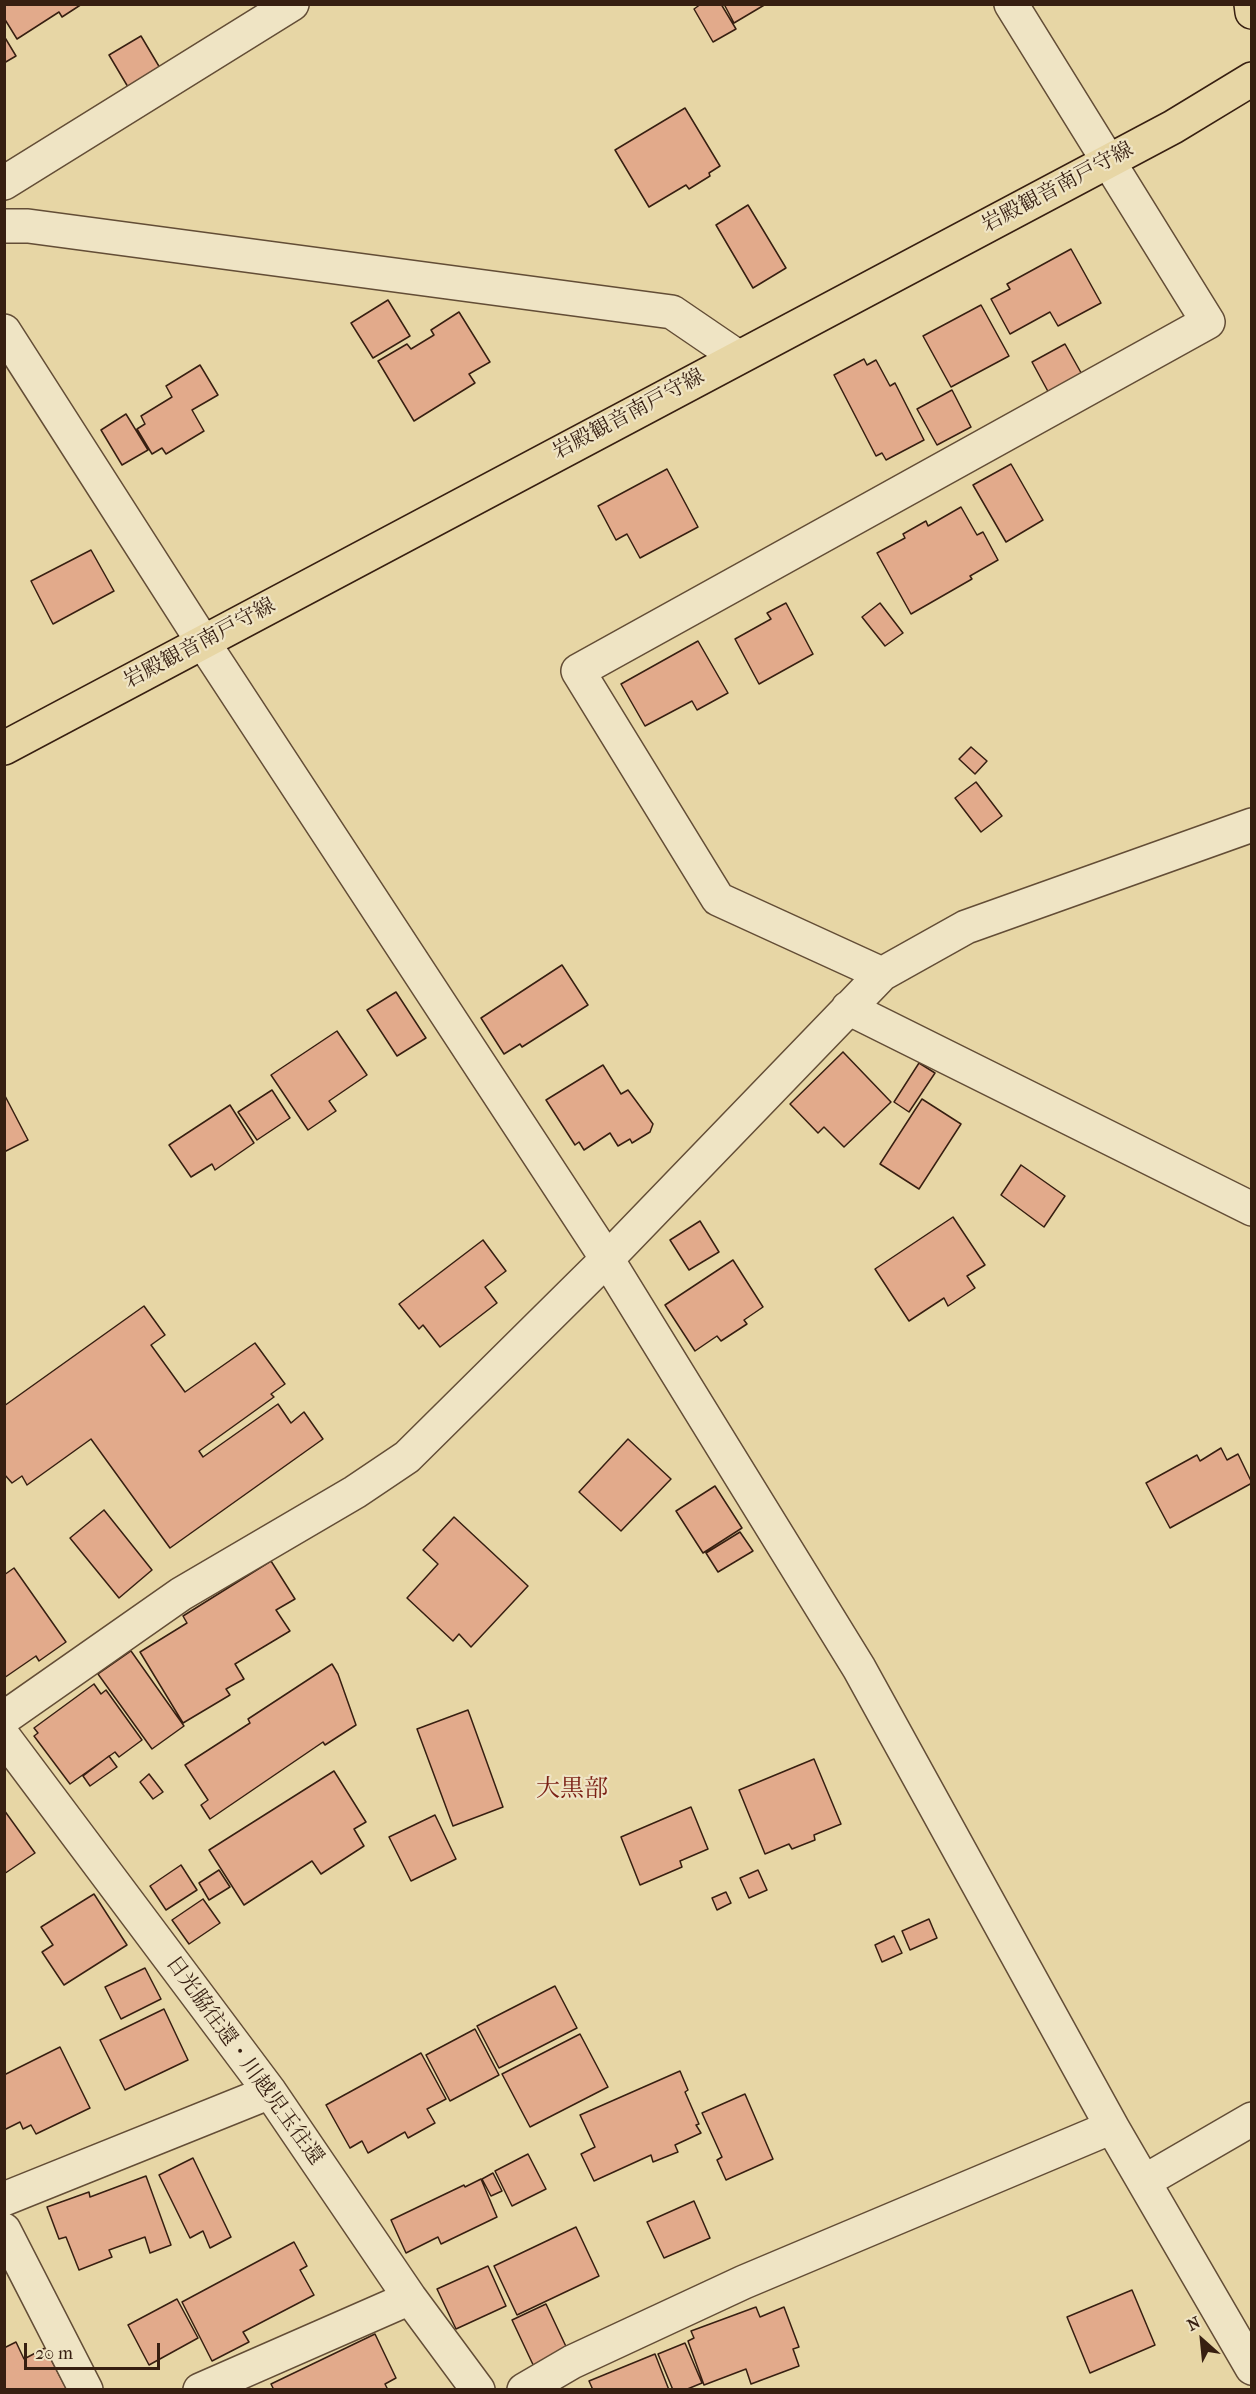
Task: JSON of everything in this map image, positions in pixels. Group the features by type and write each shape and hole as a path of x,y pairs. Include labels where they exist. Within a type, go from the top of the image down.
{"main road":[{"path":"1251,4 1251,12"},
{"name":"岩殿観音南戸守線","path":"4,748 1173,127 1251,79"}],"street":[{"path":"4,183 292,4"},
{"path":"882,974 718,899 578,671 1208,322 1011,4"},
{"path":"4,226 39,228 543,297 672,312 738,357"},
{"path":"4,331 203,642 607,1259 859,1668 1112,2127 1251,2368"},
{"path":"4,1718 181,1594 355,1492 407,1457 607,1259 882,974 966,927 1251,825"},
{"path":"848,1008 1251,1209"},
{"name":"日光脇往還・川越児玉往還","path":"4,1737 270,2092 410,2298 478,2390"},
{"path":"4,2199 270,2092"},
{"path":"1145,2181 1251,2119"},
{"path":"524,2390 572,2362 744,2282 1112,2127"},
{"path":"4,2230 86,2390"},
{"path":"200,2390 410,2298"}],"building":[{"path":"4,4 82,4 62,17 59,12 17,39 4,18"},
{"path":"701,4 721,4 736,29 713,42 694,9"},
{"path":"724,4 766,4 734,23"},
{"path":"4,36 16,56 4,63"},
{"path":"141,36 160,68 128,87 109,55"},
{"path":"685,108 720,166 709,173 710,176 689,189 686,185 649,207 615,150"},
{"path":"748,205 786,268 753,288 716,225"},
{"path":"1071,249 1101,303 1058,326 1050,312 1010,334 991,299 1010,289 1007,284"},
{"path":"388,300 410,336 373,358 351,323"},
{"path":"981,305 1009,356 951,387 923,336"},
{"path":"459,312 490,362 469,374 475,383 414,421 378,361 407,344 411,349 434,335 431,330"},
{"path":"1065,344 1084,378 1051,397 1032,362"},
{"path":"864,359 867,365 876,360 890,386 895,383 924,440 886,460 882,453 876,456 834,375"},
{"path":"200,365 218,395 192,410 204,431 166,454 162,448 152,454 137,429 145,424 141,416 172,397 166,386"},
{"path":"952,390 971,427 937,445 917,409"},
{"path":"126,414 148,450 122,465 101,430"},
{"path":"1011,464 1043,520 1006,542 973,485"},
{"path":"667,469 698,527 640,558 627,534 616,540 598,506"},
{"path":"961,507 977,535 983,532 998,560 970,576 972,579 911,614 877,553 905,538 903,534 926,521 928,526"},
{"path":"91,550 114,591 53,624 31,581"},
{"path":"786,603 813,654 759,684 735,639 771,619 767,613"},
{"path":"880,603 903,633 885,646 862,617"},
{"path":"698,641 728,693 697,710 692,701 645,726 621,684"},
{"path":"971,747 987,761 975,774 959,759"},
{"path":"976,782 1002,816 981,832 955,798"},
{"path":"562,965 588,1005 522,1047 520,1044 504,1054 481,1018"},
{"path":"396,992 426,1038 397,1056 367,1010"},
{"path":"337,1031 367,1075 329,1101 336,1111 308,1130 271,1075"},
{"path":"843,1052 891,1102 844,1147 824,1127 818,1133 790,1104"},
{"path":"919,1063 935,1073 909,1112 894,1102"},
{"path":"603,1065 621,1094 628,1090 653,1124 650,1132 632,1143 630,1139 618,1146 610,1133 584,1150 579,1142 575,1145 546,1100"},
{"path":"272,1090 290,1118 257,1140 238,1112"},
{"path":"4,1094 28,1140 4,1152"},
{"path":"922,1099 961,1124 919,1189 880,1164"},
{"path":"230,1105 254,1143 215,1170 212,1164 191,1177 169,1145"},
{"path":"1021,1165 1065,1196 1044,1227 1001,1195"},
{"path":"953,1217 985,1265 967,1276 975,1288 948,1306 944,1298 909,1321 875,1269"},
{"path":"700,1221 719,1252 689,1270 670,1240"},
{"path":"483,1240 506,1271 485,1287 497,1303 440,1347 423,1325 419,1329 399,1304"},
{"path":"733,1260 763,1307 744,1320 747,1324 721,1341 717,1336 695,1351 665,1305"},
{"path":"144,1306 165,1335 151,1345 185,1392 255,1343 285,1384 271,1394 274,1397 199,1451 203,1457 278,1404 291,1423 304,1412 323,1439 170,1548 91,1439 27,1485 22,1476 12,1483 4,1474 4,1406"},
{"path":"628,1439 671,1479 621,1531 579,1492"},
{"path":"1221,1448 1227,1460 1238,1454 1252,1483 1170,1528 1146,1483 1197,1455 1200,1461"},
{"path":"715,1486 742,1528 703,1553 676,1511"},
{"path":"104,1510 152,1570 119,1598 70,1538"},
{"path":"454,1517 528,1586 471,1647 459,1634 453,1641 407,1598 438,1564 423,1550"},
{"path":"740,1532 753,1551 718,1572 706,1553"},
{"path":"271,1561 295,1599 276,1610 290,1631 235,1664 244,1679 226,1689 230,1695 183,1723 140,1652 187,1623 183,1616"},
{"path":"14,1568 66,1642 39,1661 36,1656 4,1678 4,1575"},
{"path":"131,1651 184,1726 152,1749 98,1674"},
{"path":"332,1664 338,1674 356,1725 325,1745 323,1742 210,1819 201,1805 208,1800 185,1765 250,1723 248,1719"},
{"path":"94,1684 101,1694 106,1690 142,1740 119,1757 115,1752 70,1784 34,1736 38,1733 34,1728"},
{"path":"468,1710 503,1807 453,1826 417,1729"},
{"path":"109,1756 117,1767 90,1786 83,1776"},
{"path":"814,1759 841,1824 814,1835 815,1840 792,1849 789,1844 765,1854 739,1790"},
{"path":"334,1771 366,1822 354,1829 364,1846 321,1874 312,1861 244,1905 209,1850"},
{"path":"149,1774 163,1792 153,1799 140,1782"},
{"path":"691,1807 708,1849 680,1861 682,1867 640,1885 621,1837"},
{"path":"4,1810 35,1853 4,1874"},
{"path":"435,1815 456,1859 411,1881 389,1837"},
{"path":"181,1865 197,1890 166,1910 150,1886"},
{"path":"219,1870 230,1887 209,1900 199,1883"},
{"path":"758,1870 767,1890 749,1898 740,1878"},
{"path":"726,1892 731,1903 717,1910 712,1898"},
{"path":"94,1894 127,1945 64,1985 42,1952 53,1945 41,1927"},
{"path":"203,1899 220,1923 189,1944 172,1920"},
{"path":"929,1919 937,1938 910,1950 902,1931"},
{"path":"894,1936 902,1953 882,1962 875,1945"},
{"path":"145,1968 161,1999 121,2019 105,1987"},
{"path":"555,1986 577,2028 499,2068 477,2026"},
{"path":"164,2009 188,2060 125,2090 100,2040"},
{"path":"475,2029 499,2075 450,2101 426,2055"},
{"path":"580,2034 608,2087 530,2127 502,2074"},
{"path":"60,2047 90,2108 36,2134 31,2125 23,2129 20,2122 4,2130 4,2075"},
{"path":"421,2053 446,2099 427,2109 435,2123 408,2138 405,2132 368,2153 362,2141 350,2148 326,2105"},
{"path":"680,2071 688,2090 685,2092 699,2124 696,2125 701,2133 675,2145 678,2152 653,2162 651,2155 594,2181 581,2154 595,2147 580,2115"},
{"path":"745,2094 773,2159 726,2180 717,2160 722,2157 702,2113"},
{"path":"528,2154 546,2189 512,2206 495,2171"},
{"path":"193,2158 231,2237 210,2248 203,2231 190,2238 159,2175"},
{"path":"493,2173 502,2191 491,2196 482,2179"},
{"path":"146,2176 171,2245 150,2253 145,2237 109,2250 112,2257 79,2270 66,2237 59,2239 47,2207 89,2192 90,2197"},
{"path":"481,2179 497,2217 441,2244 438,2237 406,2253 391,2220"},
{"path":"694,2201 710,2238 664,2258 647,2222"},
{"path":"576,2227 599,2276 517,2315 494,2266"},
{"path":"294,2242 307,2266 300,2270 314,2295 243,2332 249,2342 212,2361 182,2302"},
{"path":"488,2266 506,2306 456,2329 437,2289"},
{"path":"1132,2290 1155,2345 1090,2373 1067,2317"},
{"path":"177,2299 198,2338 149,2365 128,2325"},
{"path":"546,2304 570,2355 536,2371 512,2320"},
{"path":"756,2307 760,2317 784,2307 799,2347 793,2349 799,2366 751,2384 746,2369 704,2385 688,2341 694,2338 691,2331"},
{"path":"375,2334 396,2378 385,2384 388,2390 274,2390 271,2384"},
{"path":"16,2342 24,2359 45,2348 67,2390 4,2390 4,2348"},
{"path":"685,2343 702,2383 685,2390 673,2390 658,2354"},
{"path":"655,2354 669,2390 593,2390 589,2381"}],"district":[{"name":"大黒部","path":"572,1790"}]}
